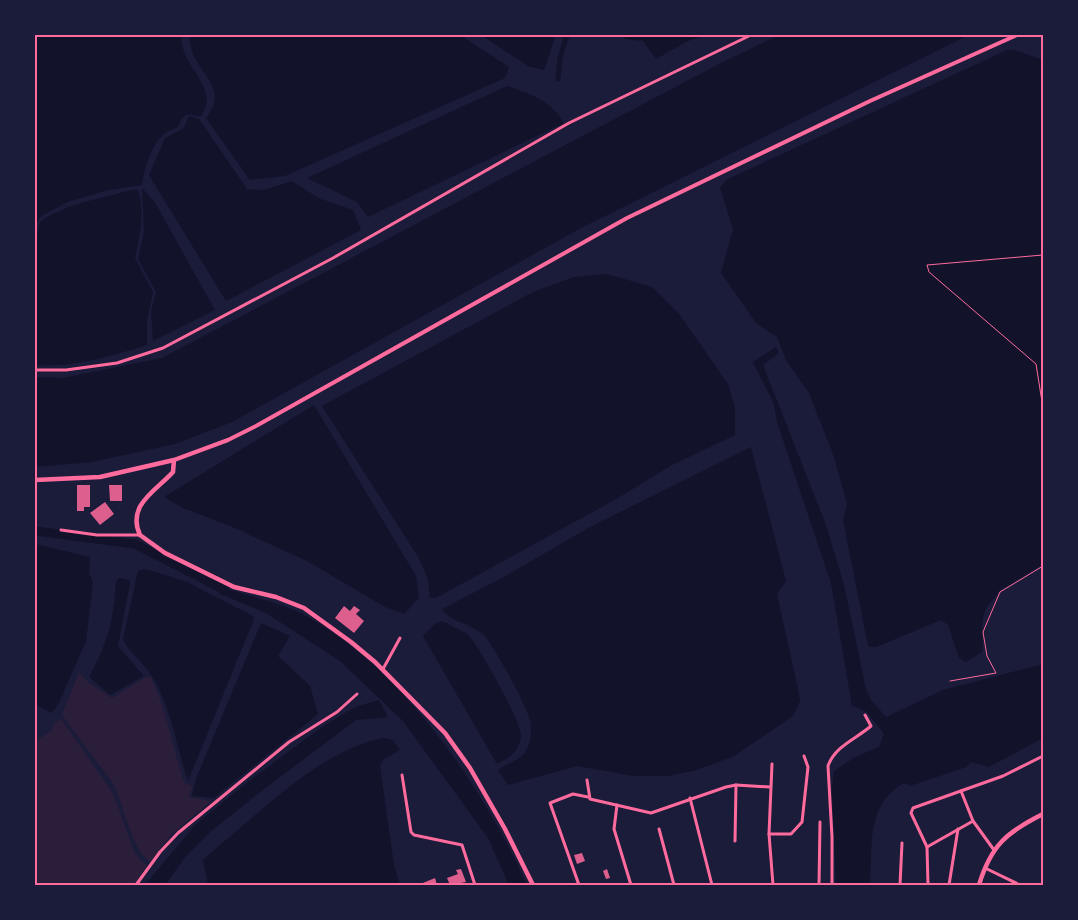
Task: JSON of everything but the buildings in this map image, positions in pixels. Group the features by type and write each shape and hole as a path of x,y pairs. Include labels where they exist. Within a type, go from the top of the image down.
{"main road":[{"path":"35,480 100,477 174,460 173,472 152,489 141,505 137,521 140,535 165,552 234,587 276,597 304,608 352,642 383,670 445,733 470,768 497,813 533,885"},
{"path":"979,885 994,850 1004,836 1043,814"}],"street":[{"path":"35,370 66,370 117,363 163,348 333,258 569,123 751,35"},
{"path":"174,460 228,440 256,426 627,218 870,101 1018,35"},
{"path":"62,530 97,535 140,535"},
{"path":"383,670 400,638"},
{"path":"136,885 160,852 178,833 289,742 337,712 358,694"},
{"path":"832,885 832,837 828,766 838,750 871,727 872,724 865,715"},
{"path":"769,834 791,834 802,822 808,767 804,756"},
{"path":"928,885 926,847 912,810 1003,776 1043,756"},
{"path":"772,764 769,834 773,885"},
{"path":"402,775 411,832 462,845 475,885"},
{"path":"588,780 588,797"},
{"path":"579,885 550,803 573,794 651,814 690,798 736,785 770,787"},
{"path":"735,841 736,785"},
{"path":"961,791 972,821 994,850"},
{"path":"690,798 712,885"},
{"path":"617,805 614,829 631,885"},
{"path":"926,847 972,821"},
{"path":"819,885 820,822"},
{"path":"659,829 674,885"},
{"path":"949,885 958,829"},
{"path":"900,885 902,844"},
{"path":"985,868 1020,885"}],"path":[{"path":"1043,255 927,265 929,272 1036,364 1043,408"},
{"path":"950,681 996,673 987,656 983,632 1000,592 1043,566"}],"shaded area":[{"path":"35,35 182,35 182,46 186,56 207,96 206,106 201,116 185,115 177,128 162,136 148,159 142,185 109,190 70,201 41,216 35,226"},
{"path":"189,35 460,35 509,67 505,78 285,176 250,180 206,118 215,99 214,91 196,60 190,45"},
{"path":"481,35 556,35 544,70 528,66"},
{"path":"624,35 705,35 688,41 656,59 643,41 625,39"},
{"path":"779,35 969,35 581,228 232,422 175,444 92,462 35,467 35,377 63,378 162,358 719,64"},
{"path":"1007,50 1015,50 1043,60 1043,564 999,591 987,607 983,618 982,652 966,662 959,658 948,625 941,620 876,647 868,646 843,520 847,504 834,457 809,393 786,360 777,337 756,323 721,273 733,229 720,188 726,180"},
{"path":"507,86 540,99 559,115 564,123 368,217 357,202 307,178"},
{"path":"189,116 199,119 247,189 264,190 292,181 318,198 353,210 361,230 226,301 149,175 165,138 184,128"},
{"path":"142,188 154,201 215,310 153,341 151,312 156,292 138,259 144,231"},
{"path":"130,190 138,190 141,207 140,233 135,258 153,292 147,321 147,345 77,363 35,365 35,242 40,222 73,206"},
{"path":"607,274 652,287 679,314 728,384 735,408 735,435 670,466 618,498 436,598 430,598 428,580 420,560 322,406 533,292 574,277"},
{"path":"776,347 779,353 763,365 826,525 844,585 866,689 871,700 886,717 943,690 1043,664 1043,738 989,767 971,762 966,767 910,786 903,783 891,793 882,804 873,828 870,885 836,885 832,790 834,771 855,757 879,747 884,734 867,712 852,706 831,583 777,422 774,404 753,362"},
{"path":"314,405 416,576 419,598 404,614 383,606 309,562 235,528 183,508 164,497"},
{"path":"751,447 786,581 777,594 800,701 793,716 734,756 697,770 668,776 634,776 577,766 508,785 498,770 520,757 528,747 531,728 528,713 489,641 479,631 450,617 442,609 500,579 590,527"},
{"path":"35,544 90,557 89,573 93,582 86,641 58,705 51,713 35,704"},
{"path":"146,569 187,582 253,616 254,619 188,781 163,697 149,672 128,648 123,639 138,571"},
{"path":"119,578 129,580 130,583 118,646 144,676 110,695 89,677 106,641 116,581"},
{"path":"214,584 299,612 345,641 378,669 409,700 438,735 464,772 488,810 527,885 509,885 488,838 403,721 340,661 266,613 220,594"},
{"path":"442,621 467,634 480,651 498,683 519,728 521,736 516,750 497,764 423,636 436,623"},
{"path":"261,623 290,636 278,656 310,686 318,714 214,798 192,796 195,781"},
{"path":"79,672 90,684 112,698 146,677 151,677 162,704 183,780 186,784 193,786 189,797 211,801 171,835 150,862 132,835 112,782 62,715"},
{"path":"379,700 388,717 356,720 210,832 185,857 165,885 145,885 196,824 253,778 322,727 355,707"},
{"path":"61,719 113,793 135,854 147,866 134,885 35,885 35,742 52,730 55,722"},
{"path":"382,738 393,740 400,750 384,759 380,766 394,865 400,885 208,885 203,860 272,801 314,769 336,756 359,745"}],"waterway":[{"path":"558,79 560,58 567,35"},
{"path":"35,531 135,544 225,590"}]}
